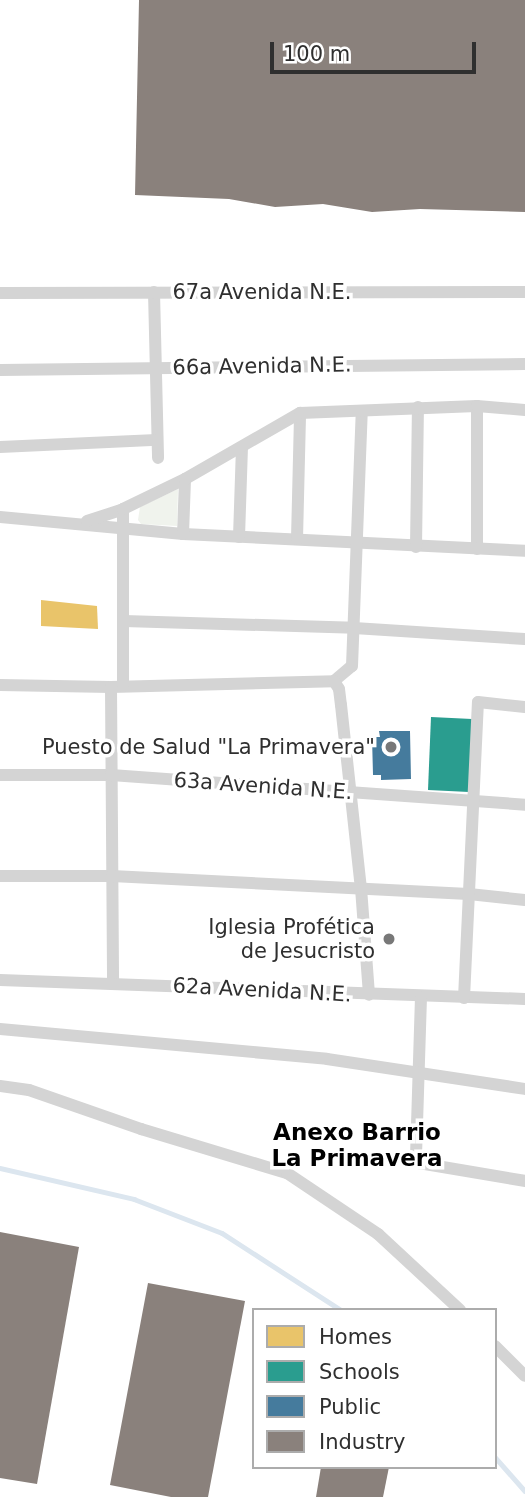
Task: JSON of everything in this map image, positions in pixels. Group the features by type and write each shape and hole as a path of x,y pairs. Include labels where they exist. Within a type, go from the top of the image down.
{"street":[{"path":"154,292 158,458"},
{"name":"67a Avenida N.E.","path":"0,293 525,292"},
{"name":"66a Avenida N.E.","path":"0,370 525,364"},
{"path":"477,405 477,549"},
{"path":"83,522 123,509 185,480 300,414 477,405 525,410"},
{"path":"416,547 418,407"},
{"path":"0,685 117,687 334,681 352,666 362,411"},
{"path":"296,539 300,414"},
{"path":"0,447 157,440"},
{"path":"239,537 242,448"},
{"path":"183,534 185,480"},
{"path":"113,982 111,775 124,621 123,509"},
{"path":"0,517 83,522 123,530 183,534 525,551"},
{"path":"124,621 354,628 525,639"},
{"path":"334,681 339,689 361,888 369,995"},
{"path":"464,998 478,702 525,707"},
{"name":"63a Avenida N.E.","path":"0,775 111,775 525,805"},
{"path":"0,876 112,876 469,894 525,900"},
{"name":"62a Avenida N.E.","path":"0,981 113,982 369,995 525,999"},
{"path":"421,997 416,1157 419,1163 525,1181"},
{"path":"0,1029 327,1059 525,1089"},
{"path":"0,1086 29,1090 141,1129 287,1173 378,1234 458,1308"},
{"path":"497,1348 525,1376"}],"shaded area":[{"path":"178,489 177,526 141,524 138,520 140,507"}],"building: Homes":[{"path":"41,600 97,606 98,629 41,626"}],"building: Schools":[{"path":"431,717 472,719 469,792 428,790"}],"building: Public":[{"path":"379,731 410,731 411,779 381,780 381,775 373,775 372,737 380,737"}],"building: Industry":[{"path":"139,0 525,0 525,212 420,209 372,212 323,204 275,207 229,199 135,195"},
{"path":"0,1232 79,1247 37,1484 0,1478"},
{"path":"148,1283 245,1301 208,1497 171,1497 110,1485"},
{"path":"321,1469 389,1469 383,1497 316,1497"}],"waterway":[{"path":"0,1168 134,1199 222,1233 338,1308"},
{"path":"497,1459 525,1491"}],"place":[{"name":"Puesto de Salud \"La Primavera\"","path":"391,747"},
{"name":"Iglesia Profética de Jesucristo","path":"389,939"}],"district":[{"name":"Anexo Barrio La Primavera","path":"357,1145"}]}
